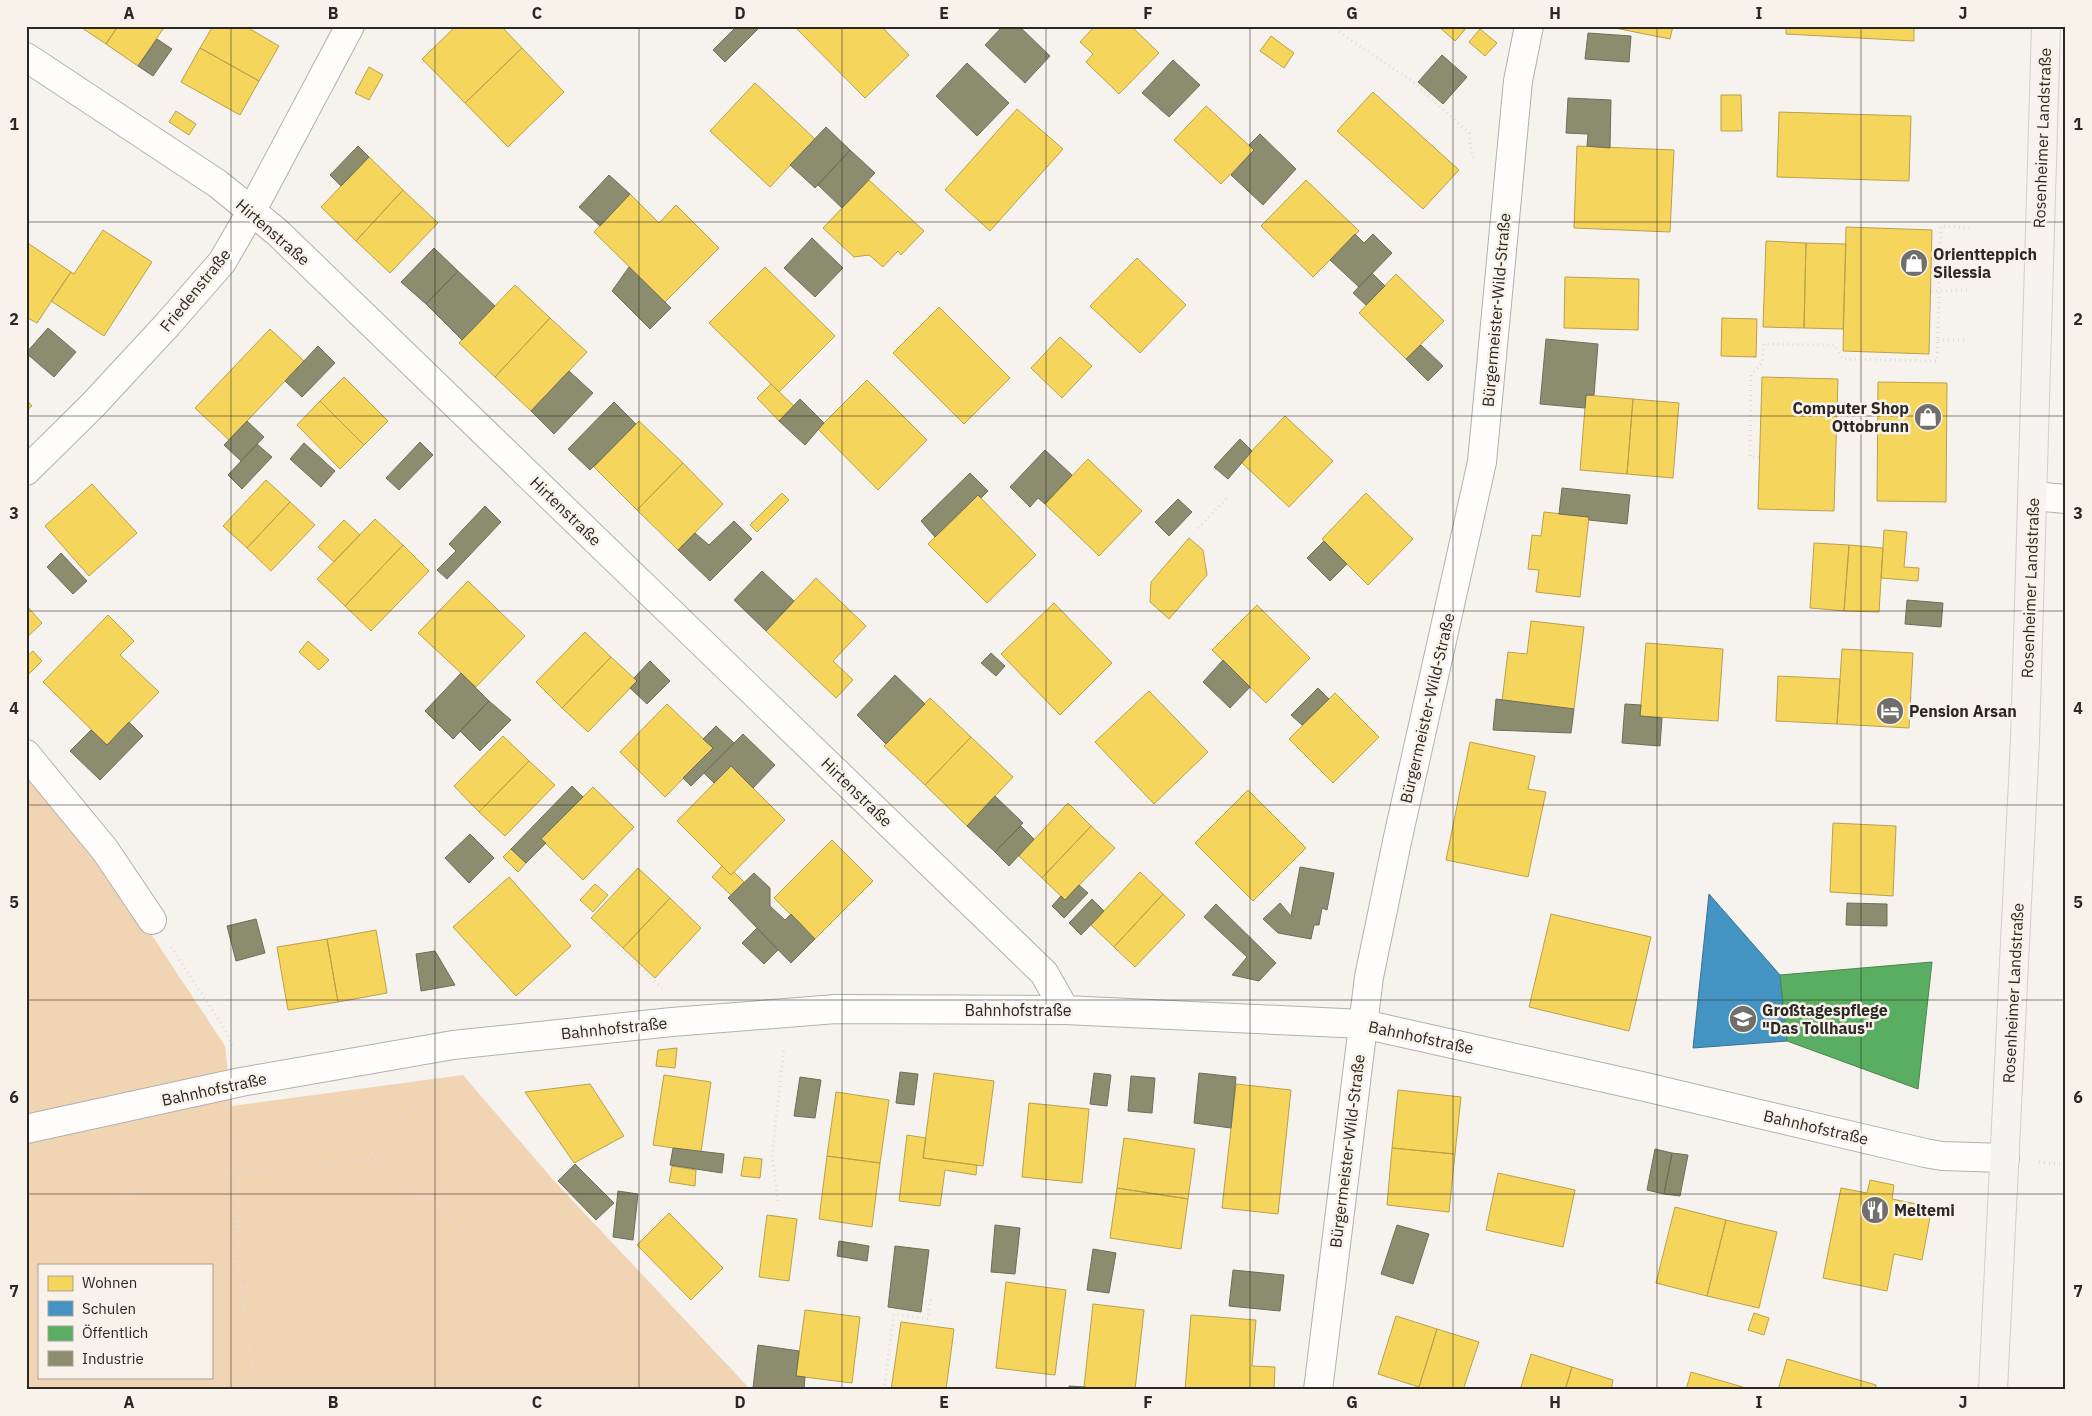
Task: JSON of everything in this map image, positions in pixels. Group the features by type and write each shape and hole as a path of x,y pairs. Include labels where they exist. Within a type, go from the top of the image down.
{"main road":[{"name":"Rosenheimer Landstraße","path":"1993,1390 2025,740 2046,26"}],"street":[{"name":"Friedenstraße","path":"26,471 92,406 222,262 251,212 350,26"},
{"name":"Bürgermeister-Wild-Straße","path":"1318,1390 1369,977 1398,837 1482,462 1518,81 1529,26"},
{"name":"Hirtenstraße","path":"26,57 218,184 277,232 1044,973 1065,1010"},
{"path":"2033,496 2066,499"},
{"path":"26,754 105,850 152,920"},
{"name":"Bahnhofstraße","path":"26,1129 241,1082 453,1045 672,1022 836,1008 1065,1010 1362,1024 1641,1086 1925,1153 1942,1156 2005,1158"}],"path":[{"path":"1339,32 1412,81 1469,133 1472,157 1510,161"},
{"path":"1759,457 1750,457 1751,375 1762,363 1764,344 1834,345 1843,359 1937,361 1941,226 1970,228"},
{"path":"1931,292 1967,290"},
{"path":"1938,340 1965,340"},
{"path":"1198,528 1229,496"},
{"path":"152,920 224,1028 233,1048 241,1082 238,1263 255,1390"},
{"path":"603,933 666,992 672,1022"},
{"path":"778,1201 772,1155 788,1012"},
{"path":"26,1227 79,1220 170,1175 319,1167 368,1159 435,1080 458,1068 453,1045"},
{"path":"368,1159 438,1205 603,1390"},
{"path":"242,1286 266,1289"},
{"path":"884,1390 894,1314 928,1319 931,1298"}],"shaded area":[{"path":"26,766 99,855 225,1046 232,1106 463,1075 555,1182 751,1390 26,1390"}],"building: Wohnen":[{"path":"79,26 118,26 106,44"},
{"path":"118,26 165,26 138,66 106,44"},
{"path":"213,26 251,26 250,29 279,46 259,81 200,48"},
{"path":"456,26 501,26 522,48 465,103 422,59"},
{"path":"794,26 881,26 909,55 865,98"},
{"path":"1095,26 1131,26 1159,53 1119,94 1086,62 1093,54 1080,42"},
{"path":"1438,26 1468,26 1455,41"},
{"path":"1605,26 1673,26 1670,39"},
{"path":"1786,26 1914,26 1914,41 1786,34"},
{"path":"1480,29 1497,43 1485,56 1469,42"},
{"path":"1271,36 1294,53 1284,68 1260,51"},
{"path":"200,48 259,81 240,115 181,82"},
{"path":"522,48 564,92 508,147 465,103"},
{"path":"369,67 383,75 369,100 355,93"},
{"path":"755,83 815,139 770,187 710,131"},
{"path":"1373,92 1459,170 1423,209 1337,131"},
{"path":"1721,95 1741,95 1742,131 1721,131"},
{"path":"1206,106 1254,150 1221,184 1174,140"},
{"path":"1017,109 1063,149 990,231 945,190"},
{"path":"176,111 196,124 189,135 169,122"},
{"path":"1779,112 1911,116 1909,181 1777,177"},
{"path":"1577,146 1674,150 1670,232 1574,228"},
{"path":"369,157 403,190 356,241 321,207"},
{"path":"869,180 924,231 901,255 898,251 883,267 869,255 854,257 823,228"},
{"path":"1306,180 1359,231 1313,277 1261,226"},
{"path":"403,190 438,223 390,273 356,241"},
{"path":"630,194 659,223 676,205 719,248 665,302 594,232"},
{"path":"1846,227 1932,230 1929,354 1843,351"},
{"path":"103,230 152,262 104,336 51,301 71,272 74,274"},
{"path":"1766,241 1806,243 1804,328 1763,327"},
{"path":"26,242 71,272 37,323 26,317"},
{"path":"1806,243 1846,244 1843,329 1804,328"},
{"path":"1137,258 1186,305 1140,353 1090,306"},
{"path":"765,267 835,336 779,392 709,323"},
{"path":"1396,274 1444,321 1406,359 1359,313"},
{"path":"1565,277 1639,279 1638,330 1564,328"},
{"path":"515,285 550,318 495,377 459,343"},
{"path":"939,307 1010,378 964,424 893,353"},
{"path":"550,318 587,352 531,411 495,377"},
{"path":"1722,318 1757,319 1756,357 1721,356"},
{"path":"270,329 304,361 229,440 195,408"},
{"path":"1060,337 1092,366 1062,398 1031,368"},
{"path":"344,377 388,421 364,445 320,401"},
{"path":"1762,377 1838,379 1834,511 1758,509"},
{"path":"867,380 927,440 878,490 818,429"},
{"path":"1878,382 1947,383 1946,502 1877,501"},
{"path":"771,384 794,406 779,421 757,398"},
{"path":"1586,395 1633,399 1627,474 1580,470"},
{"path":"26,399 32,406 26,411"},
{"path":"1633,399 1679,403 1673,478 1627,474"},
{"path":"320,401 364,445 340,469 297,425"},
{"path":"1285,416 1333,461 1289,507 1241,462"},
{"path":"639,421 683,463 637,510 594,467"},
{"path":"1088,459 1142,511 1099,556 1045,504"},
{"path":"683,463 723,504 678,550 637,510"},
{"path":"266,480 290,502 247,548 223,526"},
{"path":"92,484 137,533 89,576 45,526"},
{"path":"782,493 789,500 757,532 750,525"},
{"path":"1366,493 1413,539 1368,585 1322,539"},
{"path":"978,495 1036,555 987,603 928,544"},
{"path":"290,502 315,525 271,571 247,548"},
{"path":"1544,512 1589,517 1580,597 1536,592 1539,570 1528,569 1532,535 1541,536"},
{"path":"375,519 403,545 345,606 317,579"},
{"path":"344,520 360,535 334,562 318,547"},
{"path":"1884,530 1907,532 1904,567 1919,568 1918,581 1881,578"},
{"path":"1189,538 1203,550 1207,575 1169,619 1150,602 1151,582"},
{"path":"1814,543 1849,545 1844,611 1810,608"},
{"path":"403,545 429,571 371,631 345,606"},
{"path":"1849,545 1883,548 1879,612 1844,611"},
{"path":"816,578 866,626 833,661 853,680 836,698 766,631"},
{"path":"468,581 525,636 476,687 418,633"},
{"path":"1054,603 1112,663 1060,715 1001,654"},
{"path":"26,605 42,623 26,638"},
{"path":"1257,605 1310,658 1266,703 1212,650"},
{"path":"108,615 134,641 120,655 159,692 107,745 43,682"},
{"path":"1531,621 1584,627 1574,709 1502,701 1508,652 1527,654"},
{"path":"585,632 611,657 562,708 536,682"},
{"path":"308,641 329,660 319,670 299,652"},
{"path":"1646,643 1723,649 1718,721 1640,716"},
{"path":"1842,649 1913,653 1909,728 1837,724"},
{"path":"33,651 42,661 26,677 26,657"},
{"path":"611,657 637,681 588,732 562,708"},
{"path":"1778,676 1840,679 1837,724 1776,721"},
{"path":"1149,691 1208,752 1154,804 1095,742"},
{"path":"1335,693 1379,737 1333,783 1289,739"},
{"path":"930,698 971,737 925,785 884,746"},
{"path":"667,704 713,748 665,797 620,752"},
{"path":"503,736 529,761 479,812 454,786"},
{"path":"971,737 1013,777 967,826 925,785"},
{"path":"1470,742 1535,756 1528,789 1546,792 1528,877 1446,860"},
{"path":"529,761 555,785 505,836 479,812"},
{"path":"731,766 785,820 731,875 677,821"},
{"path":"593,787 634,827 583,880 541,839"},
{"path":"1248,790 1306,848 1253,901 1195,843"},
{"path":"1068,803 1091,826 1042,878 1019,856"},
{"path":"1833,823 1896,826 1893,896 1830,892"},
{"path":"1091,826 1115,848 1065,900 1042,878"},
{"path":"832,840 873,881 815,939 774,898"},
{"path":"511,849 526,863 518,872 503,857"},
{"path":"722,866 731,875 734,872 744,882 731,895 712,877"},
{"path":"638,868 670,898 623,948 591,918"},
{"path":"1140,872 1163,894 1114,947 1091,925"},
{"path":"509,877 571,946 516,996 453,927"},
{"path":"595,884 608,895 593,912 580,900"},
{"path":"1163,894 1185,915 1135,967 1114,947"},
{"path":"670,898 701,928 655,978 623,948"},
{"path":"1551,914 1651,937 1629,1031 1529,1007"},
{"path":"376,930 387,993 338,1002 327,939"},
{"path":"327,939 338,1002 288,1010 277,947"},
{"path":"677,1048 675,1068 656,1066 658,1050"},
{"path":"934,1073 994,1081 983,1166 923,1158"},
{"path":"664,1075 711,1082 701,1152 653,1145"},
{"path":"590,1084 624,1136 574,1163 525,1092"},
{"path":"1236,1084 1291,1090 1278,1214 1222,1208"},
{"path":"1398,1090 1461,1097 1455,1154 1392,1148"},
{"path":"836,1092 889,1100 880,1163 827,1156"},
{"path":"1029,1103 1089,1109 1082,1183 1022,1177"},
{"path":"907,1135 926,1138 923,1158 977,1165 976,1175 945,1170 940,1206 899,1201"},
{"path":"1124,1138 1195,1149 1188,1199 1117,1188"},
{"path":"1392,1148 1455,1154 1449,1212 1387,1205"},
{"path":"827,1156 880,1163 872,1227 819,1219"},
{"path":"744,1157 762,1159 760,1178 741,1176"},
{"path":"672,1166 696,1170 695,1186 669,1182"},
{"path":"1498,1173 1575,1190 1563,1247 1486,1230"},
{"path":"1870,1180 1894,1185 1892,1199 1932,1207 1922,1260 1894,1254 1887,1291 1823,1278 1841,1188 1867,1193"},
{"path":"1117,1188 1188,1199 1181,1249 1110,1238"},
{"path":"1675,1207 1726,1220 1707,1296 1656,1283"},
{"path":"669,1213 723,1268 691,1300 637,1245"},
{"path":"767,1215 797,1219 789,1281 759,1277"},
{"path":"1726,1220 1777,1232 1759,1308 1707,1296"},
{"path":"1006,1282 1066,1290 1055,1375 996,1368"},
{"path":"1093,1304 1144,1310 1135,1390 1102,1390 1084,1387"},
{"path":"805,1310 860,1317 852,1383 796,1376"},
{"path":"1754,1313 1769,1318 1764,1335 1748,1330"},
{"path":"1191,1315 1256,1320 1252,1366 1275,1367 1274,1390 1185,1390"},
{"path":"1396,1316 1437,1329 1419,1387 1378,1374"},
{"path":"901,1322 954,1329 946,1390 891,1390"},
{"path":"1437,1329 1479,1342 1463,1390 1427,1390 1419,1387"},
{"path":"1531,1354 1572,1367 1565,1390 1520,1390"},
{"path":"1787,1359 1876,1385 1875,1390 1778,1390"},
{"path":"1572,1367 1613,1380 1611,1390 1565,1390"},
{"path":"1691,1372 1753,1390 1686,1390"}],"building: Schulen":[{"path":"1709,894 1780,975 1787,1041 1693,1048"}],"building: Öffentlich":[{"path":"1932,962 1918,1089 1787,1041 1780,975"}],"building: Industrie":[{"path":"737,26 761,26 725,62 713,50"},
{"path":"1003,26 1019,26 1050,56 1025,83 985,45"},
{"path":"1588,33 1631,36 1629,62 1585,59"},
{"path":"157,39 172,49 153,76 138,66"},
{"path":"1442,55 1467,77 1443,104 1418,82"},
{"path":"1173,60 1200,85 1169,117 1142,93"},
{"path":"967,63 1009,103 977,136 936,96"},
{"path":"1568,98 1611,100 1610,148 1587,146 1588,134 1566,133"},
{"path":"826,127 850,150 815,188 790,165"},
{"path":"1260,134 1296,169 1263,205 1231,175 1254,150 1249,145"},
{"path":"358,146 369,157 341,186 330,175"},
{"path":"850,150 875,173 842,208 818,185"},
{"path":"609,175 630,194 600,226 579,207"},
{"path":"1355,234 1364,243 1373,234 1392,253 1359,287 1330,260"},
{"path":"812,238 843,268 815,297 784,268"},
{"path":"434,248 458,271 426,304 401,282"},
{"path":"629,267 671,308 650,329 612,291"},
{"path":"458,271 495,306 462,340 426,304"},
{"path":"1372,273 1385,286 1366,305 1353,293"},
{"path":"48,328 76,352 54,377 26,353"},
{"path":"1546,339 1598,344 1594,395 1586,395 1585,408 1540,404"},
{"path":"1421,345 1443,366 1428,381 1406,359"},
{"path":"318,346 335,363 302,397 285,381"},
{"path":"569,371 593,393 554,434 531,411"},
{"path":"800,399 824,423 805,445 779,421"},
{"path":"614,402 636,424 590,470 568,449"},
{"path":"247,421 264,437 241,461 224,445"},
{"path":"1240,439 1252,451 1228,479 1214,467"},
{"path":"420,442 433,455 399,490 386,478"},
{"path":"304,443 335,471 321,487 290,459"},
{"path":"257,444 272,457 242,489 228,475"},
{"path":"1045,450 1072,475 1045,504 1038,498 1030,507 1010,487"},
{"path":"970,473 988,491 981,498 978,495 935,537 921,521"},
{"path":"1562,488 1630,495 1627,524 1589,520 1589,517 1559,514"},
{"path":"1178,499 1192,512 1169,536 1155,522"},
{"path":"485,506 501,522 447,579 437,570 456,551 449,544"},
{"path":"734,521 752,539 710,581 678,550 695,533 709,545"},
{"path":"1324,541 1347,564 1330,581 1307,558"},
{"path":"61,553 87,581 73,594 47,567"},
{"path":"762,571 794,601 766,631 734,600"},
{"path":"1907,600 1943,603 1941,627 1905,624"},
{"path":"991,653 1005,666 996,676 981,663"},
{"path":"1223,660 1250,687 1230,708 1203,682"},
{"path":"650,661 670,681 647,704 630,688 637,681 634,678"},
{"path":"461,673 489,701 453,739 425,711"},
{"path":"895,675 925,704 886,744 857,715"},
{"path":"1318,688 1329,699 1302,725 1291,715"},
{"path":"1496,699 1574,709 1571,733 1493,730"},
{"path":"489,701 511,720 480,751 460,731"},
{"path":"1625,704 1641,705 1640,716 1662,718 1660,746 1622,743"},
{"path":"129,722 143,736 100,780 70,751 91,730 107,745"},
{"path":"716,726 734,743 691,786 683,778 713,748 703,739"},
{"path":"743,734 775,765 753,788 731,766 714,783 704,773"},
{"path":"572,786 583,797 541,839 546,843 526,863 511,849"},
{"path":"995,796 1023,823 995,852 967,826"},
{"path":"1021,826 1034,839 1009,866 995,852"},
{"path":"470,834 494,858 469,883 445,858"},
{"path":"1300,867 1334,873 1327,910 1322,908 1319,925 1314,925 1311,939 1278,933 1263,919 1280,903 1291,916"},
{"path":"754,873 770,888 770,906 785,920 791,914 815,939 791,963 728,898"},
{"path":"1079,885 1088,893 1064,918 1052,906 1061,896 1065,900"},
{"path":"1092,899 1104,911 1081,935 1069,923"},
{"path":"1847,903 1887,904 1887,926 1846,925"},
{"path":"1216,904 1276,963 1259,981 1232,975 1247,957 1204,917"},
{"path":"256,919 265,953 236,961 227,926"},
{"path":"757,928 778,950 764,964 742,943"},
{"path":"435,951 455,985 421,991 416,954"},
{"path":"900,1072 918,1074 914,1105 896,1103"},
{"path":"1094,1073 1111,1075 1107,1106 1090,1104"},
{"path":"1199,1073 1236,1077 1231,1128 1194,1123"},
{"path":"1131,1076 1155,1078 1152,1113 1128,1111"},
{"path":"800,1077 821,1080 815,1118 794,1116"},
{"path":"673,1148 724,1154 722,1173 670,1165"},
{"path":"1655,1149 1672,1153 1664,1194 1647,1190"},
{"path":"1672,1153 1688,1155 1680,1196 1664,1194"},
{"path":"575,1164 614,1203 596,1220 558,1181"},
{"path":"618,1191 638,1194 633,1240 613,1237"},
{"path":"995,1225 1020,1228 1015,1274 991,1272"},
{"path":"1397,1225 1429,1234 1413,1284 1381,1274"},
{"path":"839,1241 869,1246 867,1261 837,1256"},
{"path":"895,1246 929,1250 921,1312 888,1307"},
{"path":"1093,1249 1116,1253 1109,1293 1087,1290"},
{"path":"1233,1270 1284,1275 1280,1311 1229,1306"},
{"path":"758,1345 799,1351 796,1376 805,1377 804,1390 753,1388"},
{"path":"1069,1386 1084,1387 1102,1390 1069,1390"}],"place":[{"name":"Orientteppich Silessia","path":"1914,263"},
{"name":"Computer Shop Ottobrunn","path":"1928,417"},
{"name":"Pension Arsan","path":"1890,711"},
{"name":"Großtagespflege \"Das Tollhaus\"","path":"1743,1019"},
{"name":"Meltemi","path":"1875,1210"}]}
